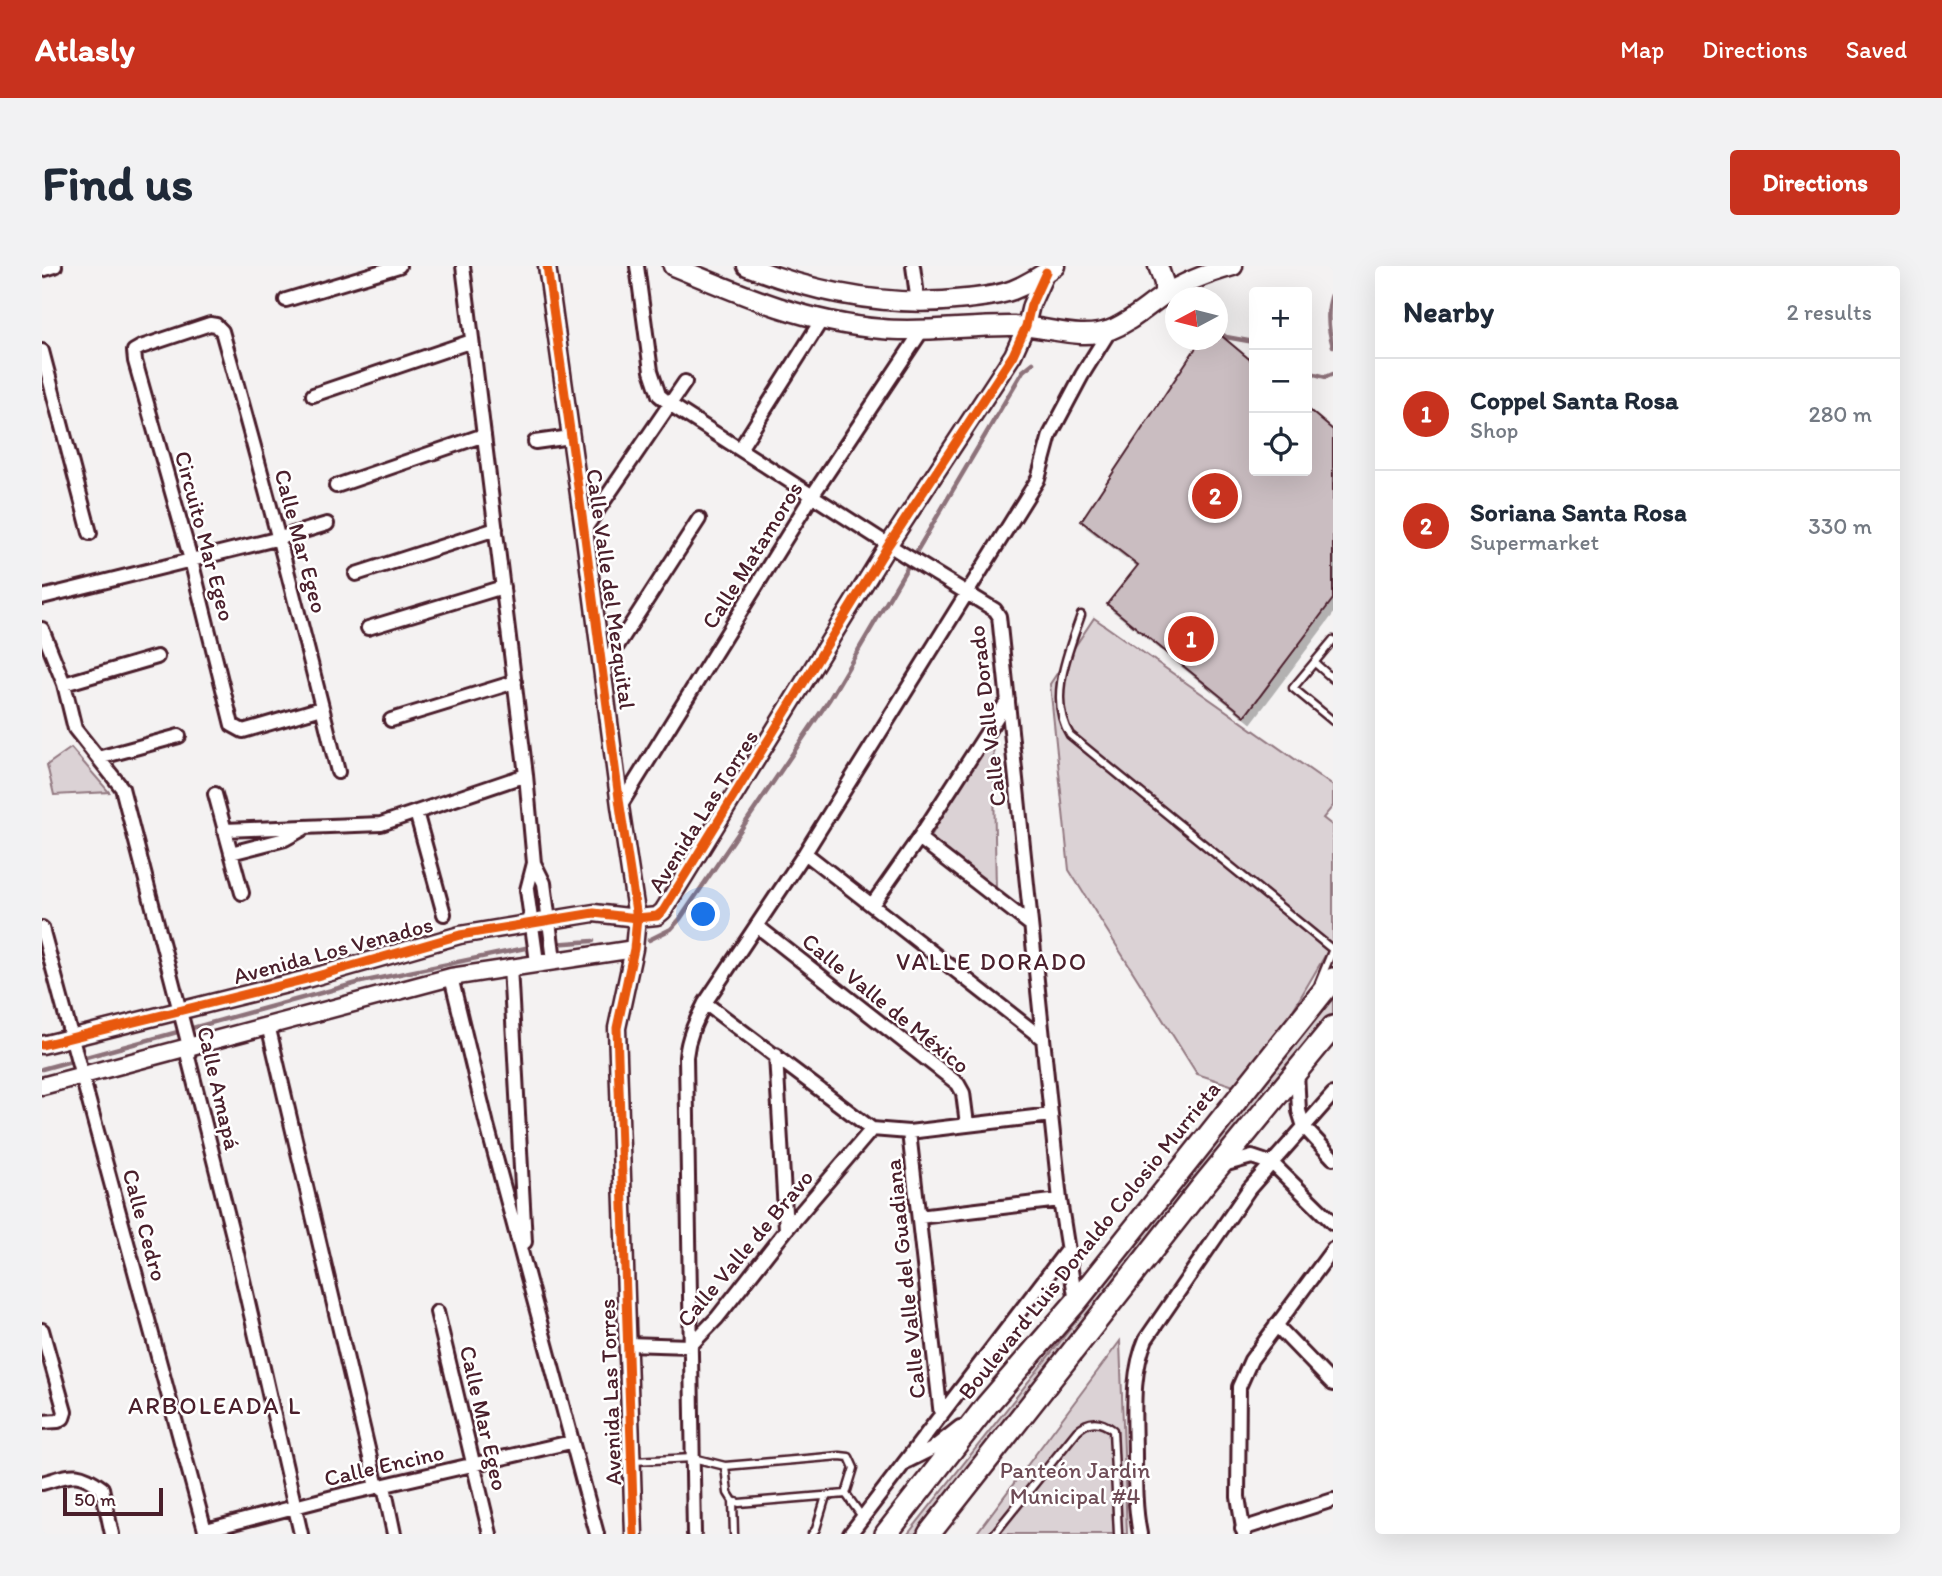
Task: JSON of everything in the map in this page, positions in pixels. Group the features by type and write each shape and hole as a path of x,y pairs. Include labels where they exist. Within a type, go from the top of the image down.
{"highway":[{"name":"Boulevard Luis Donaldo Colosio Murrieta","path":"886,1534 987,1405 1076,1303 1333,979"},
{"path":"929,1534 1217,1167 1333,1027"}],"main road":[{"path":"673,266 744,296 821,321 883,329 1026,326 1082,334 1110,330 1133,318 1164,295 1203,274 1233,266"},
{"path":"747,266 795,283 849,296 918,303 996,295 1026,285 1050,269"},
{"path":"1158,266 1164,283 1164,295"}],"street":[{"path":"42,270 55,266"},
{"path":"286,300 398,266"},
{"path":"463,266 526,775 534,863 527,890 536,956"},
{"name":"Calle Valle del Mezquital","path":"547,266 637,918"},
{"name":"Calle Valle Dorado","path":"637,266 653,379 659,395 919,564 995,610 999,616 1060,1200 1076,1303"},
{"path":"913,266 918,303"},
{"name":"Avenida Las Torres","path":"634,1534 617,1028 634,949 637,918 657,916 663,911 896,549 1013,355 1026,326 1031,305 1050,269"},
{"path":"740,449 821,321"},
{"name":"Circuito Mar Egeo","path":"216,325 211,324 134,351 191,559 232,725 243,731 322,708"},
{"name":"Calle Mar Egeo","path":"216,325 222,331 280,538 338,772"},
{"name":"Calle Matamoros","path":"620,806 813,496 923,329"},
{"path":"694,1534 687,1057 692,1028 705,1003 805,853 1038,479 1050,435 1110,330"},
{"path":"313,395 472,341"},
{"path":"42,352 46,380 90,533"},
{"path":"584,530 685,382"},
{"path":"336,486 484,435"},
{"path":"535,442 571,437"},
{"path":"603,668 699,519"},
{"path":"42,597 327,524"},
{"path":"356,574 496,529"},
{"path":"368,628 503,587"},
{"name":"Calle Amapá","path":"42,629 64,684 75,729 122,788 187,1041 188,1057 233,1236 301,1534"},
{"path":"64,684 157,657"},
{"path":"391,720 515,682"},
{"path":"872,905 919,838 1008,700"},
{"path":"98,758 180,737"},
{"path":"224,830 376,824 526,775"},
{"path":"215,794 242,893"},
{"path":"416,812 444,914"},
{"path":"230,853 285,839 307,827"},
{"path":"919,838 1031,925"},
{"path":"805,853 1043,1039"},
{"path":"534,863 544,883 553,955"},
{"name":"Avenida Los Venados","path":"42,1045 73,1044 180,1016 448,938 550,926 594,913 637,918"},
{"name":"Calle Valle de México","path":"757,926 958,1084 963,1093 967,1124"},
{"name":"Calle Cedro","path":"42,928 206,1532"},
{"path":"42,1086 80,1070 187,1041 268,1025 451,977 510,966 536,956 634,949"},
{"path":"510,966 526,1271"},
{"path":"451,977 597,1534"},
{"name":"Calle Valle del Guadiana","path":"705,1003 872,1129 909,1132 941,1416"},
{"path":"268,1025 380,1487 394,1534"},
{"path":"776,1055 786,1230"},
{"path":"1297,1072 1299,1111 1304,1127 1333,1158"},
{"path":"1140,1534 1136,1497 1134,1397 1139,1357 1157,1321 1249,1189 1333,1094"},
{"path":"909,1132 1051,1115"},
{"name":"Calle Valle de Bravo","path":"628,1344 690,1346 717,1318 786,1230 872,1129"},
{"path":"1217,1167 1252,1157 1273,1164 1333,1223"},
{"path":"919,1217 1060,1200"},
{"path":"1333,1249 1251,1360 1239,1387 1238,1497 1243,1532 1333,1500"},
{"path":"850,1534 1067,1250"},
{"name":"Calle Mar Egeo","path":"437,1312 491,1534"},
{"path":"1276,1325 1333,1384"},
{"path":"42,1330 65,1412 63,1418 42,1422"},
{"path":"905,1463 950,1436 987,1405"},
{"name":"Calle Encino","path":"206,1532 294,1507 571,1442"},
{"path":"42,1483 71,1475 85,1476 102,1488 112,1534"}],"lane":[{"path":"1081,615 1061,674 1062,717 1070,735 1333,950 1307,1011"},
{"path":"1333,640 1293,688 1333,721"},
{"path":"1315,663 1333,680"},
{"path":"994,1534 1077,1432 1085,1424 1093,1422 1103,1423 1113,1430 1118,1534"},
{"path":"632,1461 693,1458 725,1466 849,1457 854,1468 846,1494"},
{"path":"725,1466 728,1493 733,1501 734,1534"},
{"path":"846,1494 863,1518"},
{"path":"733,1501 739,1503 846,1494"},
{"path":"812,1534 826,1496"}],"green space":[{"path":"1094,618 1333,786 1333,806 1323,818 1333,826 1333,942 1246,1090 1197,1074 1069,870 1050,684"},
{"path":"993,727 996,891 926,845"},
{"path":"71,748 109,792 54,795 47,765"},
{"path":"1333,996 1333,1019 924,1534 908,1534"},
{"name":"Panteón Jardin Municipal #4","path":"1120,1341 1127,1534 976,1534"}],"building":[{"path":"1228,341 1249,359 1249,476 1312,476 1312,412 1333,430 1333,599 1245,716 1107,604 1138,565 1081,521 1194,350 1228,350"}],"waterway":[{"path":"1333,292 1328,319 1333,346"},
{"path":"1228,337 1249,341"},
{"path":"649,940 671,929 680,919 829,700 1023,371 1033,363"},
{"path":"1312,373 1326,377 1333,374"},
{"path":"42,1069 361,982 540,945 593,941"}],"cycle path":[{"path":"547,266 637,918 634,949 617,1028 634,1534"},
{"path":"42,1045 303,980 460,935 594,913 637,918 657,916 663,911 889,544 1013,355 1046,272"}],"place":[{"name":"Soriana Santa Rosa","path":"1215,496"},
{"name":"Coppel Santa Rosa","path":"1191,639"}],"district":[{"name":"VALLE DORADO","path":"992,961"},
{"name":"ARBOLEADA L","path":"215,1405"}]}
